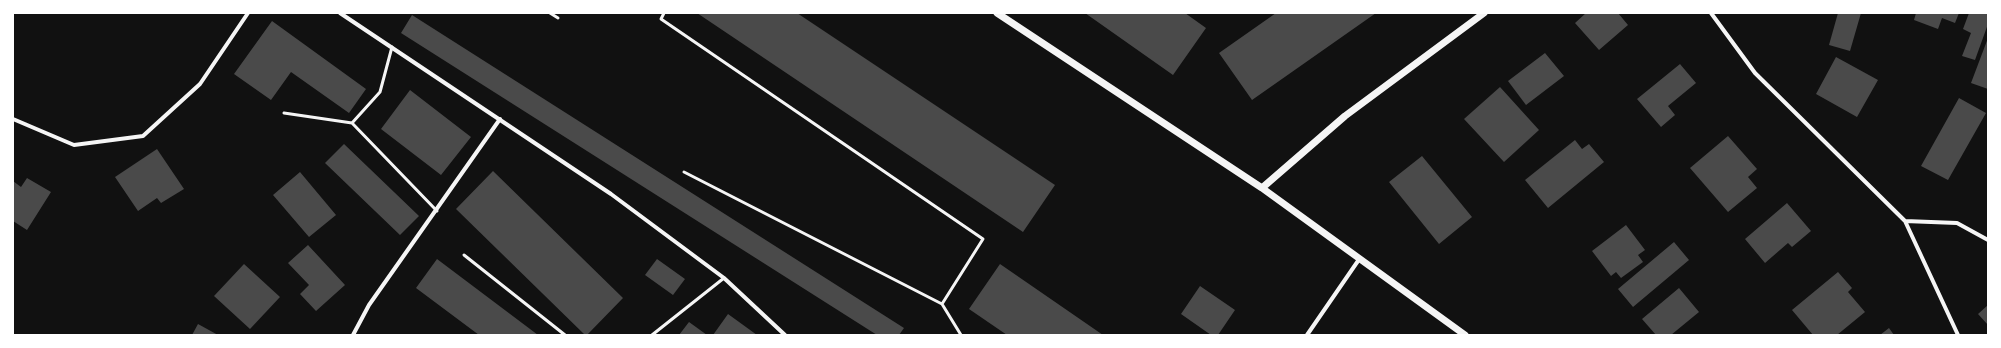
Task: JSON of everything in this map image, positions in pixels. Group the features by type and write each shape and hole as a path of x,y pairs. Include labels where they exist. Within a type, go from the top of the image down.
{"street":[{"path":"13,119 74,145 143,136 200,84 248,13"},
{"path":"340,13 611,194 724,278 785,335"},
{"path":"997,13 1262,188 1465,335"},
{"path":"1262,188 1345,116 1484,13"},
{"path":"1711,13 1755,73 1904,221 1958,335"},
{"path":"353,335 369,306 500,119"},
{"path":"1904,221 1957,223 1988,240"},
{"path":"1307,335 1360,258"}],"lane":[{"path":"550,13 558,18"},
{"path":"664,13 660,19 983,239 942,304"},
{"path":"352,123 380,92 392,47"},
{"path":"284,113 352,123 437,210"},
{"path":"684,172 942,304 961,335"},
{"path":"464,255 565,335"},
{"path":"652,335 724,278"}],"building":[{"path":"697,13 797,13 1055,185 1023,232"},
{"path":"1085,13 1185,13 1206,28 1173,75"},
{"path":"1276,13 1376,13 1252,100 1219,53"},
{"path":"1586,13 1618,13 1628,25 1599,50 1575,23"},
{"path":"1838,13 1861,13 1850,51 1829,45"},
{"path":"1916,13 1959,13 1955,23 1942,18 1938,29 1914,20"},
{"path":"1969,13 1988,13 1988,24 1975,60 1962,56 1971,33 1963,29"},
{"path":"412,15 904,328 899,335 877,335 401,33"},
{"path":"272,21 366,89 349,113 291,72 271,100 234,74"},
{"path":"1988,38 1988,89 1971,83"},
{"path":"1545,53 1564,76 1526,105 1508,81"},
{"path":"1836,57 1878,80 1857,117 1816,94"},
{"path":"1680,64 1696,83 1668,106 1675,115 1661,127 1637,99"},
{"path":"1500,87 1539,130 1504,162 1464,119"},
{"path":"410,90 471,137 441,175 381,129"},
{"path":"1959,98 1986,113 1948,180 1921,166"},
{"path":"1728,136 1757,169 1748,177 1757,188 1728,212 1690,168"},
{"path":"1575,140 1582,149 1589,144 1604,162 1548,208 1525,180"},
{"path":"344,144 419,216 400,235 325,163"},
{"path":"157,149 184,189 161,203 157,198 138,211 115,177"},
{"path":"1422,156 1472,217 1439,244 1389,182"},
{"path":"493,171 623,298 587,335 585,335 456,209"},
{"path":"300,172 336,215 309,237 273,195"},
{"path":"27,178 51,192 27,230 13,221 13,181 21,187"},
{"path":"1787,203 1811,231 1792,247 1788,243 1765,263 1745,239"},
{"path":"1626,225 1645,250 1638,255 1643,262 1621,278 1616,272 1611,276 1592,251"},
{"path":"1674,242 1689,260 1633,307 1618,289"},
{"path":"308,245 345,285 316,311 300,294 309,285 288,263"},
{"path":"437,259 538,335 479,335 416,288"},
{"path":"657,259 685,279 673,295 645,275"},
{"path":"244,264 280,297 250,329 214,296"},
{"path":"1000,264 1103,335 1007,335 969,309"},
{"path":"1838,272 1852,288 1848,292 1865,312 1837,335 1813,335 1792,310"},
{"path":"1200,286 1235,310 1218,335 1211,335 1181,314"},
{"path":"1679,288 1699,312 1671,335 1656,335 1642,319"},
{"path":"1988,305 1988,325 1978,314"},
{"path":"728,314 757,335 713,335"},
{"path":"689,322 707,335 679,335"},
{"path":"198,324 218,335 192,335"},
{"path":"1889,328 1894,335 1880,335"}]}
